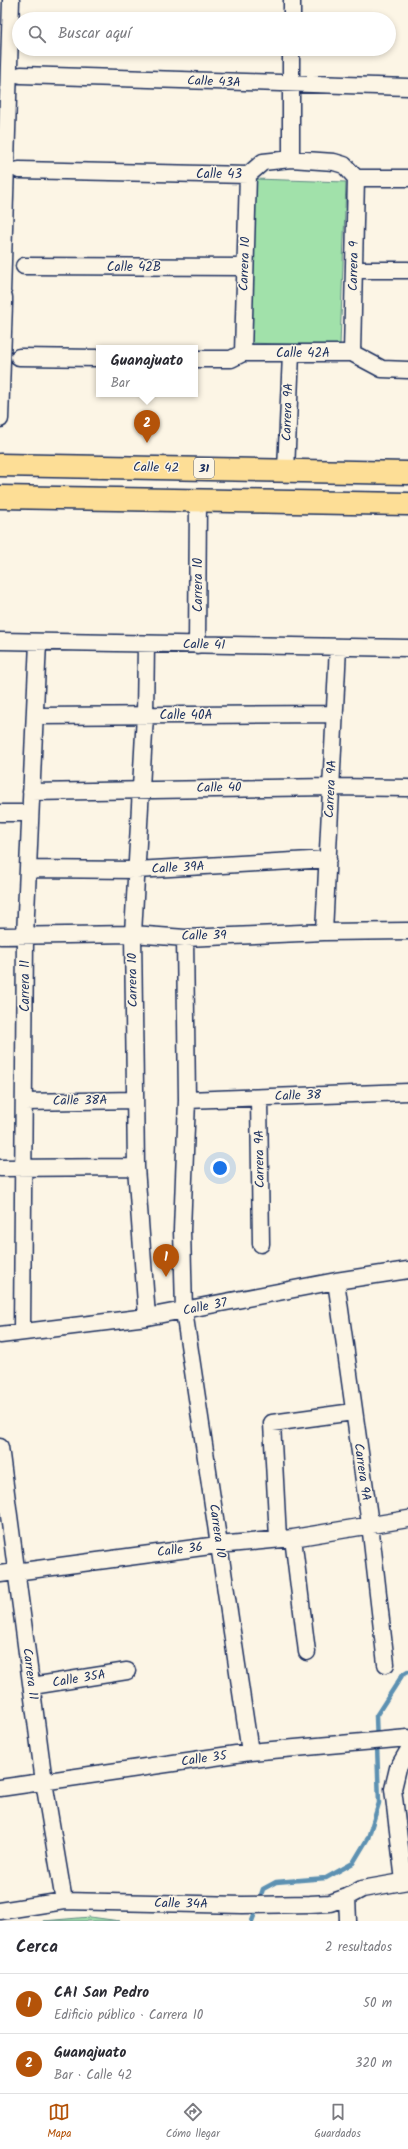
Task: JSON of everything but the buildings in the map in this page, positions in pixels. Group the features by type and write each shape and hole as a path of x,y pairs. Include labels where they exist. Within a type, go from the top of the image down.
{"main road":[{"name":"Calle 42","path":"0,465 408,473"},
{"path":"0,498 408,504"}],"street":[{"path":"0,419 4,303 1,293 11,0"},
{"path":"292,0 292,12"},
{"path":"290,159 292,56"},
{"name":"Calle 43A","path":"21,75 408,87"},
{"name":"Calle 43","path":"20,170 248,175 264,162 290,159 334,162 344,165 356,178"},
{"name":"Carrera 10","path":"243,353 248,175"},
{"path":"356,178 408,178"},
{"name":"Carrera 9","path":"352,353 356,178"},
{"name":"Calle 42B","path":"24,266 245,268"},
{"path":"354,270 408,270"},
{"name":"Calle 42A","path":"198,360 231,359 243,353 352,353 382,369 408,370"},
{"name":"Carrera 9A","path":"286,470 290,354"},
{"path":"19,357 96,358"},
{"name":"Carrera 10","path":"197,644 198,501"},
{"name":"Calle 41","path":"0,641 408,648"},
{"name":"Carrera 11","path":"22,1331 25,1168 25,936 36,716 38,642"},
{"name":"Carrera 10","path":"146,644 142,790 133,934 136,1168 148,1317"},
{"name":"Carrera 9A","path":"324,932 338,647"},
{"name":"Calle 40A","path":"36,716 335,714"},
{"name":"Calle 40","path":"31,792 331,787 408,788"},
{"path":"0,813 30,813"},
{"name":"Calle 39A","path":"29,869 136,870 328,859"},
{"name":"Calle 39","path":"0,936 133,934 186,938 324,932 408,931"},
{"name":"Carrera 10","path":"186,938 187,1100 182,1230 184,1311 250,1752"},
{"name":"Calle 38","path":"187,1100 408,1092"},
{"name":"Carrera 9A","path":"259,1098 261,1244"},
{"name":"Calle 38A","path":"25,1102 134,1100"},
{"path":"0,1168 136,1168"},
{"name":"Calle 37","path":"0,1335 22,1331 148,1317 336,1281 408,1270"},
{"name":"Carrera 9A","path":"336,1281 353,1412 370,1524 386,1664"},
{"path":"307,1652 285,1538 272,1423 353,1412"},
{"name":"Carrera 11","path":"0,1447 44,1782 64,1901"},
{"name":"Calle 36","path":"0,1574 218,1545 285,1538 408,1518"},
{"name":"Calle 35A","path":"32,1686 127,1671"},
{"name":"Calle 35","path":"0,1788 250,1752 400,1739"},
{"path":"406,1881 393,1789 398,1768 408,1750"},
{"name":"Calle 34A","path":"0,1912 64,1901 242,1905 330,1903 347,1898 362,1889 406,1881"},
{"path":"347,1898 348,1921"}],"green space":[{"path":"255,179 346,182 340,346 249,343"},
{"path":"90,1917 120,1921 43,1921"}],"waterway":[{"path":"259,1901 263,1889 276,1882 326,1878 353,1863 368,1838 379,1803 376,1716 403,1674 408,1671"},
{"path":"252,1921 257,1908"}],"place":[{"name":"Guanajuato","path":"147,443"},
{"name":"CAI San Pedro","path":"166,1277"}]}
